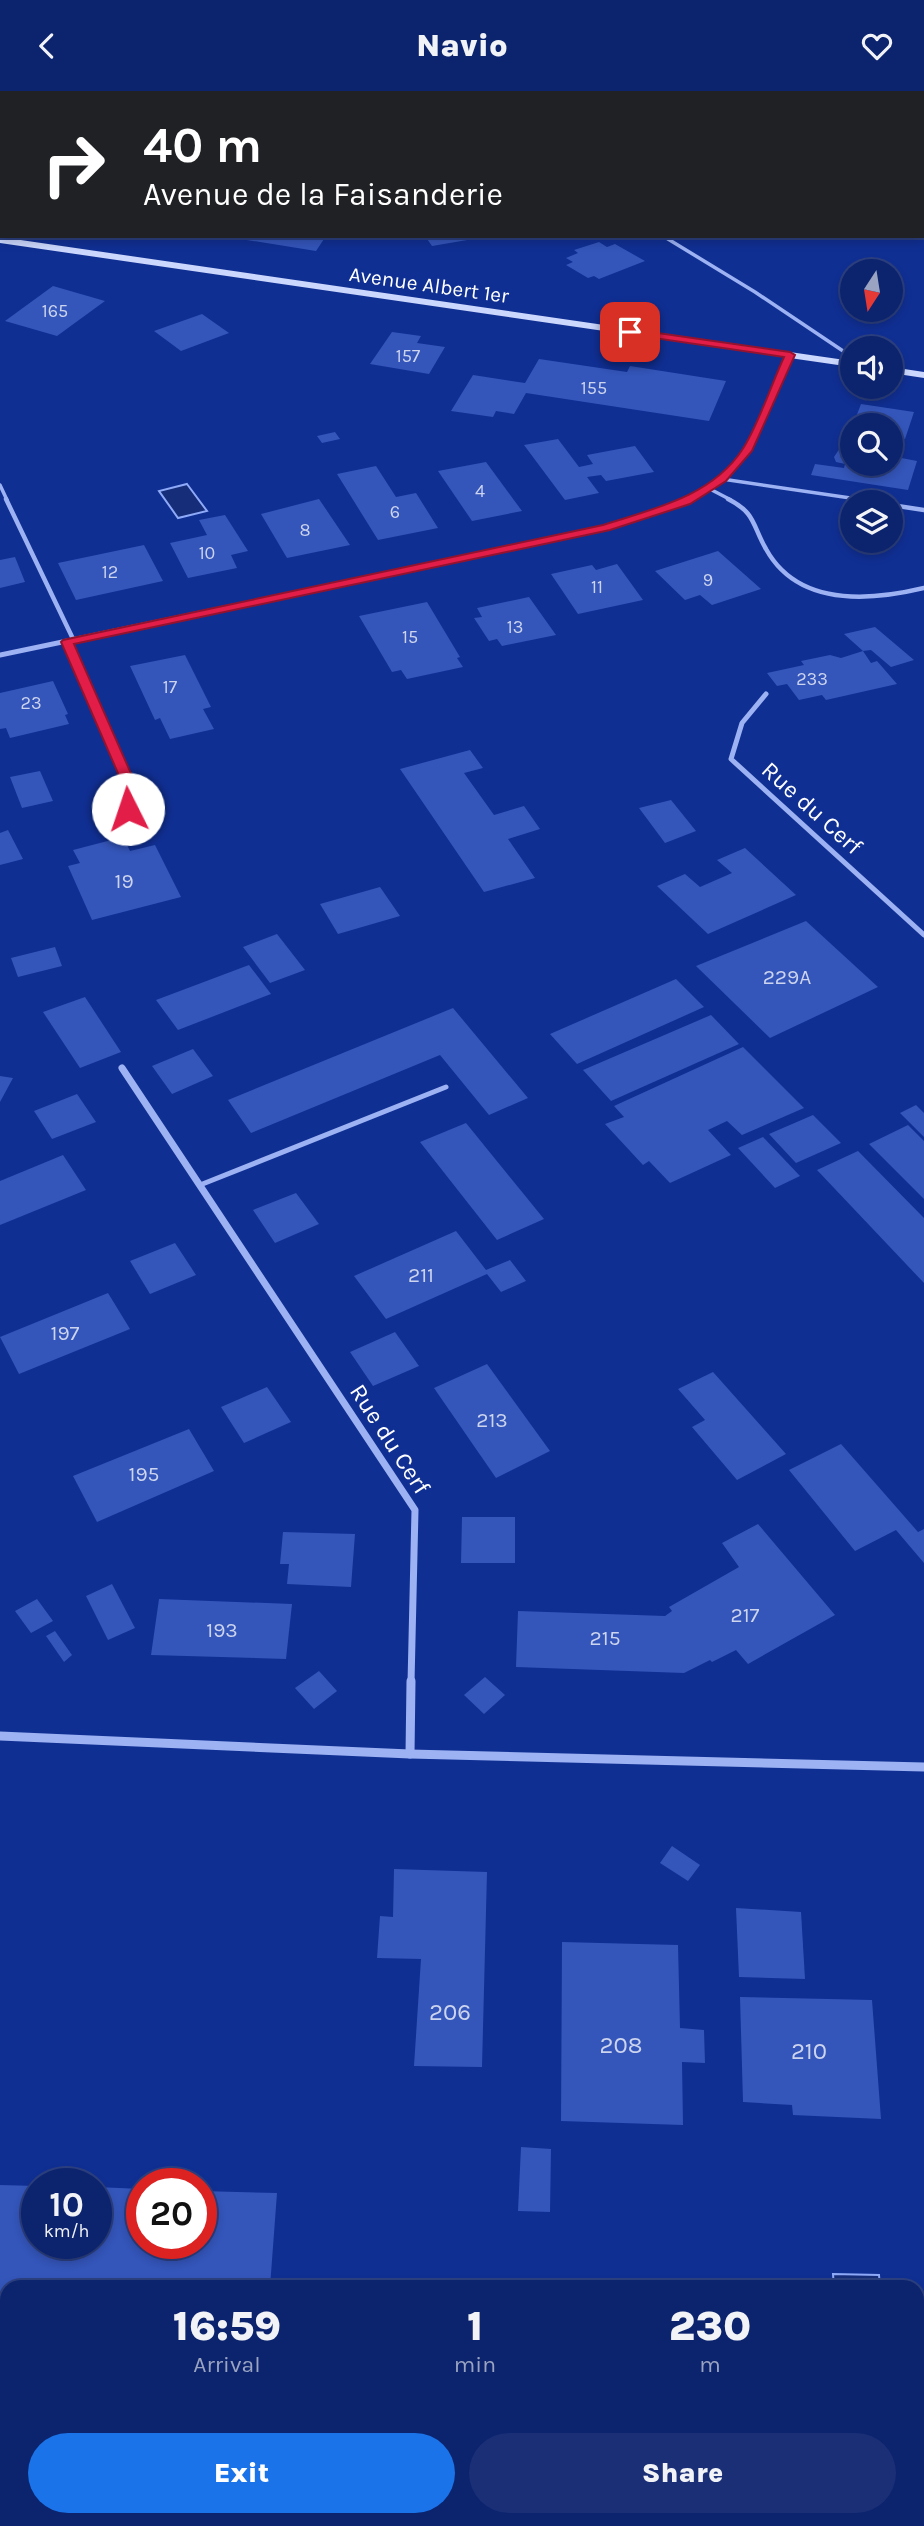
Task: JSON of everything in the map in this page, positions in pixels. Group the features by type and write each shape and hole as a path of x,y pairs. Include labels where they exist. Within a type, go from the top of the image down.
{"main road":[{"name":"Avenue Albert 1er","path":"14,238 840,362"},
{"path":"903,372 924,375"}],"street":[{"path":"0,655 606,528 686,502 722,479 747,451 790,355"},
{"name":"Rue du Cerf","path":"766,694 742,720 731,759 924,935"},
{"name":"Rue du Cerf","path":"122,1068 415,1510 410,1754"},
{"path":"0,1736 410,1754 924,1767"}],"lane":[{"path":"666,238 755,292 840,349"},
{"path":"722,479 840,497"},
{"path":"0,485 74,641"},
{"path":"708,488 751,514 761,544 771,557 786,571 820,591 846,599 865,600 886,598 924,588"},
{"path":"903,507 924,510"},
{"path":"67,642 133,794 122,824"},
{"path":"200,1185 446,1087"}],"shaded area":[{"path":"187,484 207,511 178,518 159,491"},
{"path":"833,2274 879,2275 879,2280 833,2280"}],"building":[{"path":"235,238 325,238 316,251"},
{"path":"426,238 479,238 432,246"},
{"path":"599,242 607,247 615,244 645,261 599,279 594,276 588,278 566,265 573,262 566,258 578,253 574,250"},
{"path":"53,286 105,301 57,336 5,321"},
{"path":"202,314 229,333 181,351 154,331"},
{"path":"392,332 421,336 417,343 445,347 429,374 370,364"},
{"path":"539,359 627,372 630,366 726,381 709,421 526,393 514,414 496,411 493,417 451,411 473,375 525,383"},
{"path":"861,404 914,412 905,439 903,413 858,413"},
{"path":"335,432 340,439 322,443 317,436"},
{"path":"558,439 579,467 593,464 587,455 635,446 654,472 606,481 601,475 587,477 599,493 565,500 524,445"},
{"path":"840,448 840,463 836,462 834,457"},
{"path":"903,458 917,461 908,490 811,475 815,464 840,467 840,476 903,476"},
{"path":"486,462 522,511 472,521 438,471"},
{"path":"376,466 396,497 416,493 438,528 378,540 337,474"},
{"path":"319,499 350,545 287,558 261,514"},
{"path":"225,515 248,551 231,555 237,568 188,578 170,543 207,535 199,520"},
{"path":"144,545 163,581 76,600 58,563"},
{"path":"718,551 761,589 712,605 700,595 685,600 655,571"},
{"path":"15,557 25,582 0,588 0,560"},
{"path":"617,564 643,600 578,614 551,574 592,565 596,570"},
{"path":"529,597 556,635 502,646 497,639 489,641 474,618 482,617 477,608"},
{"path":"427,602 460,657 457,658 463,667 407,679 401,670 392,672 359,616"},
{"path":"875,627 914,660 891,667 871,650 863,651 844,634"},
{"path":"863,651 871,663 877,661 897,684 826,700 822,695 799,700 787,684 777,686 767,673 804,665 801,661 830,655 841,658"},
{"path":"185,655 211,707 203,709 214,729 170,739 160,718 155,720 130,666"},
{"path":"53,681 68,714 65,715 69,724 10,738 6,728 0,729 0,693"},
{"path":"470,750 483,768 464,773 494,815 524,806 540,829 508,839 535,878 484,892 400,769"},
{"path":"40,771 53,801 22,808 10,777"},
{"path":"671,800 696,831 665,843 639,808"},
{"path":"8,830 23,859 0,865 0,833"},
{"path":"123,837 130,851 155,845 181,897 92,920 68,866 80,863 73,850"},
{"path":"745,848 796,895 708,934 657,886 685,874 700,887 732,873 717,860"},
{"path":"380,887 400,916 338,934 320,904"},
{"path":"806,921 878,987 770,1038 696,966"},
{"path":"277,934 305,970 270,983 243,947"},
{"path":"55,947 62,966 18,977 11,958"},
{"path":"249,965 271,994 178,1030 156,1000"},
{"path":"676,979 704,1007 577,1064 550,1034"},
{"path":"85,997 121,1052 80,1068 43,1012"},
{"path":"453,1008 528,1098 489,1115 440,1055 251,1133 228,1100"},
{"path":"711,1015 739,1044 611,1101 583,1070"},
{"path":"743,1047 804,1108 742,1135 727,1121 708,1130 731,1155 670,1183 649,1161 643,1165 605,1124 624,1117 614,1106"},
{"path":"193,1049 213,1076 172,1094 152,1066"},
{"path":"0,1076 13,1078 0,1102"},
{"path":"77,1094 96,1122 52,1139 34,1111"},
{"path":"916,1105 924,1113 924,1137 900,1113"},
{"path":"813,1115 841,1143 796,1163 769,1134"},
{"path":"466,1123 544,1219 497,1240 420,1142"},
{"path":"908,1125 924,1141 924,1199 869,1144"},
{"path":"763,1137 800,1176 775,1188 738,1148"},
{"path":"858,1151 924,1218 924,1283 817,1170"},
{"path":"63,1155 86,1190 0,1225 0,1181"},
{"path":"296,1193 319,1224 275,1243 253,1210"},
{"path":"456,1231 486,1270 510,1260 526,1281 501,1292 487,1274 386,1319 354,1276"},
{"path":"175,1243 196,1275 150,1294 130,1261"},
{"path":"108,1293 130,1329 19,1374 0,1337"},
{"path":"395,1332 419,1366 373,1386 350,1352"},
{"path":"487,1364 550,1451 496,1478 434,1388"},
{"path":"713,1372 786,1454 737,1480 692,1427 705,1420 678,1389"},
{"path":"267,1387 291,1422 244,1443 221,1407"},
{"path":"189,1429 214,1471 97,1522 73,1476"},
{"path":"841,1444 918,1532 924,1529 924,1563 896,1530 855,1551 789,1470"},
{"path":"462,1517 515,1517 515,1563 461,1563"},
{"path":"758,1524 835,1615 748,1664 736,1650 684,1673 516,1667 518,1611 665,1616 672,1611 669,1607 739,1567 722,1543"},
{"path":"283,1532 355,1534 351,1587 287,1584 289,1564 280,1564"},
{"path":"112,1584 135,1628 108,1640 86,1596"},
{"path":"37,1599 53,1621 31,1633 15,1611"},
{"path":"159,1599 292,1604 286,1659 151,1655"},
{"path":"55,1631 72,1655 64,1662 46,1636"},
{"path":"319,1671 337,1691 314,1709 295,1688"},
{"path":"485,1677 505,1695 484,1714 464,1695"},
{"path":"672,1846 700,1865 688,1881 660,1863"},
{"path":"394,1869 487,1872 482,2067 414,2066 421,1959 377,1958 380,1916 393,1917"},
{"path":"736,1908 801,1912 805,1979 739,1977"},
{"path":"562,1942 678,1945 680,2028 704,2030 705,2063 682,2062 683,2125 561,2121"},
{"path":"740,1997 872,2000 881,2119 793,2115 792,2105 743,2102"},
{"path":"521,2147 551,2149 550,2212 518,2211"},
{"path":"0,2185 21,2186 21,2259 112,2259 112,2188 126,2188 126,2259 217,2259 217,2191 277,2193 271,2280 0,2280"}],"route":[{"path":"128,809 133,794 67,642 606,528 686,502 722,479 747,451 790,355 630,332"}]}
